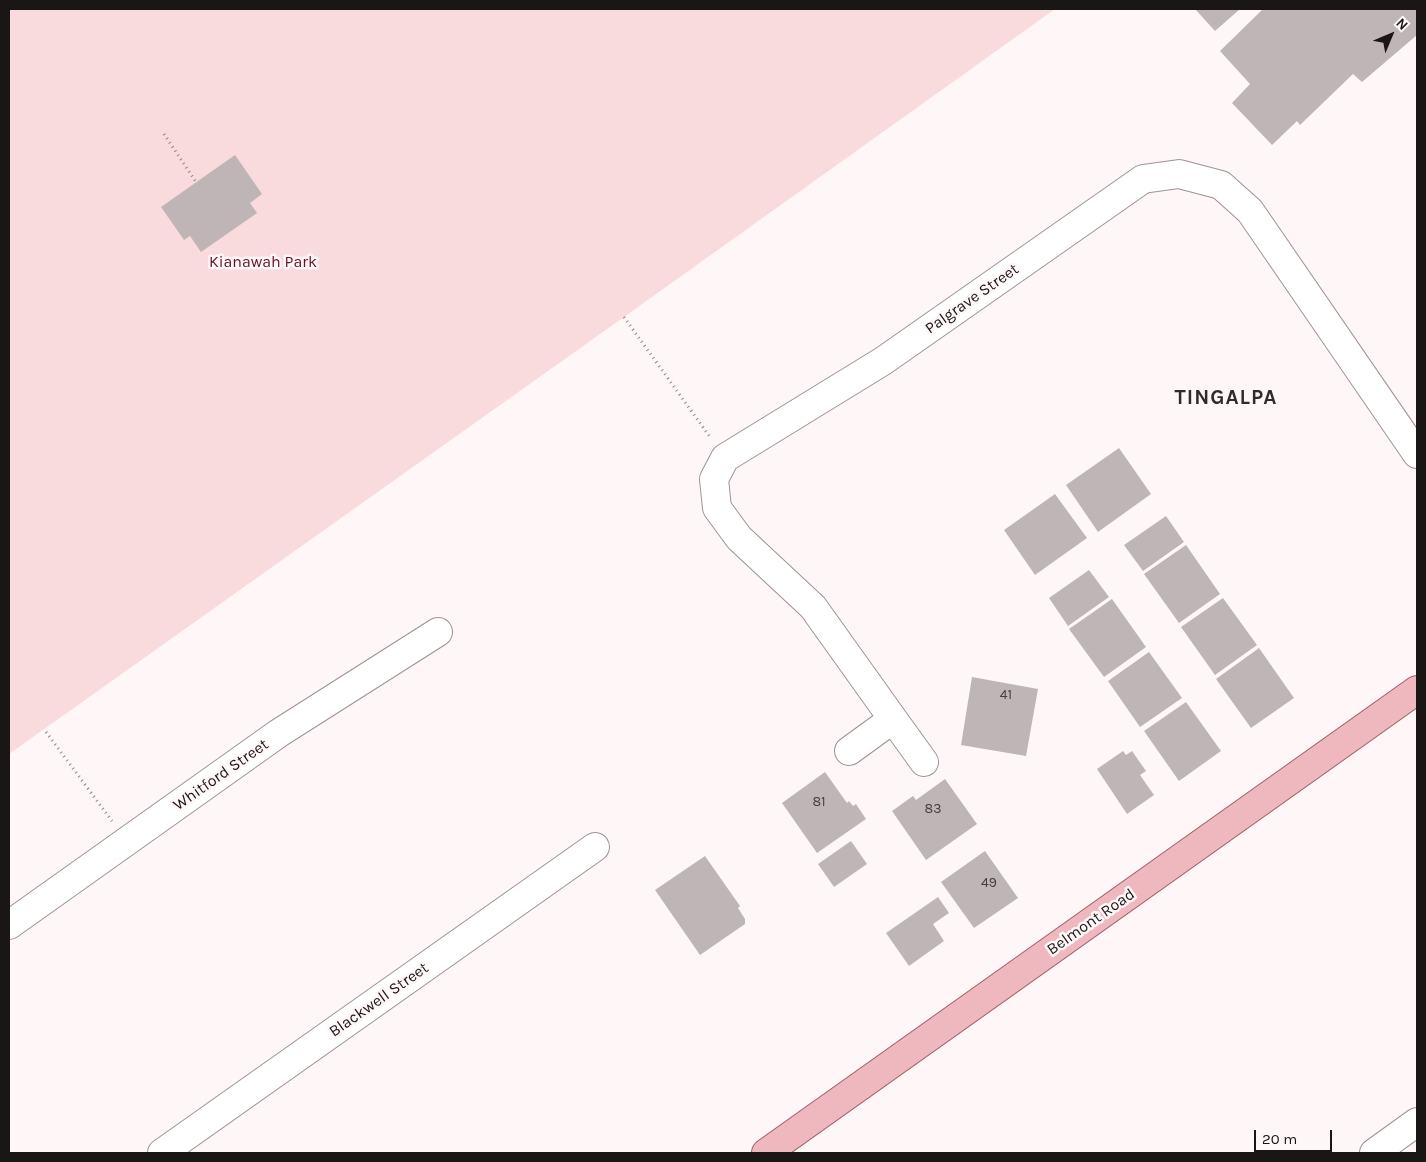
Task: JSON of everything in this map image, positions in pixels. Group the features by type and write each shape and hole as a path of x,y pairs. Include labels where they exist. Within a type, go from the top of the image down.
{"main road":[{"name":"Belmont Road","path":"766,1153 1417,690"}],"street":[{"name":"Palgrave Street","path":"725,458 883,361 1143,179 1178,174 1220,185 1250,211 1417,454"},
{"path":"725,458 714,479 717,508 739,538 814,607 924,762"},
{"name":"Whitford Street","path":"9,926 278,734 438,632"},
{"path":"849,751 893,719"},
{"name":"Blackwell Street","path":"162,1153 595,847"},
{"path":"1374,1153 1417,1122"}],"path":[{"path":"164,134 196,182"},
{"path":"624,317 725,458"},
{"path":"46,732 127,841"}],"green space":[{"name":"Kianawah Park","path":"9,9 1055,9 9,754"}],"building":[{"path":"1195,9 1240,9 1215,31"},
{"path":"1263,9 1417,9 1417,35 1362,82 1353,74 1300,125 1297,121 1272,145 1232,103 1250,84 1220,51"},
{"path":"235,155 262,194 250,203 257,213 201,252 190,236 184,240 161,207"},
{"path":"1119,448 1151,494 1098,532 1066,485"},
{"path":"1055,494 1087,538 1035,575 1004,530"},
{"path":"1166,516 1184,542 1143,571 1124,545"},
{"path":"1186,545 1220,594 1179,623 1144,574"},
{"path":"1089,570 1109,597 1068,626 1049,598"},
{"path":"1223,598 1257,645 1215,675 1181,627"},
{"path":"1112,599 1146,647 1104,677 1069,629"},
{"path":"1259,648 1294,698 1251,728 1216,679"},
{"path":"1149,652 1182,698 1140,727 1108,681"},
{"path":"972,677 1038,689 1026,756 961,745"},
{"path":"1186,702 1221,751 1179,781 1144,731"},
{"path":"1123,751 1126,755 1132,751 1146,771 1140,775 1154,795 1127,814 1097,769"},
{"path":"825,772 847,803 849,801 853,806 856,804 866,819 817,853 782,803"},
{"path":"945,779 977,824 926,860 892,811 913,796 916,800"},
{"path":"851,841 867,864 834,887 818,864"},
{"path":"985,851 1018,898 974,928 941,882"},
{"path":"705,856 740,906 738,908 745,919 745,924 700,955 655,890"},
{"path":"938,897 949,913 933,924 944,941 909,966 886,933"}],"district":[{"name":"TINGALPA","path":"1226,398"}]}
